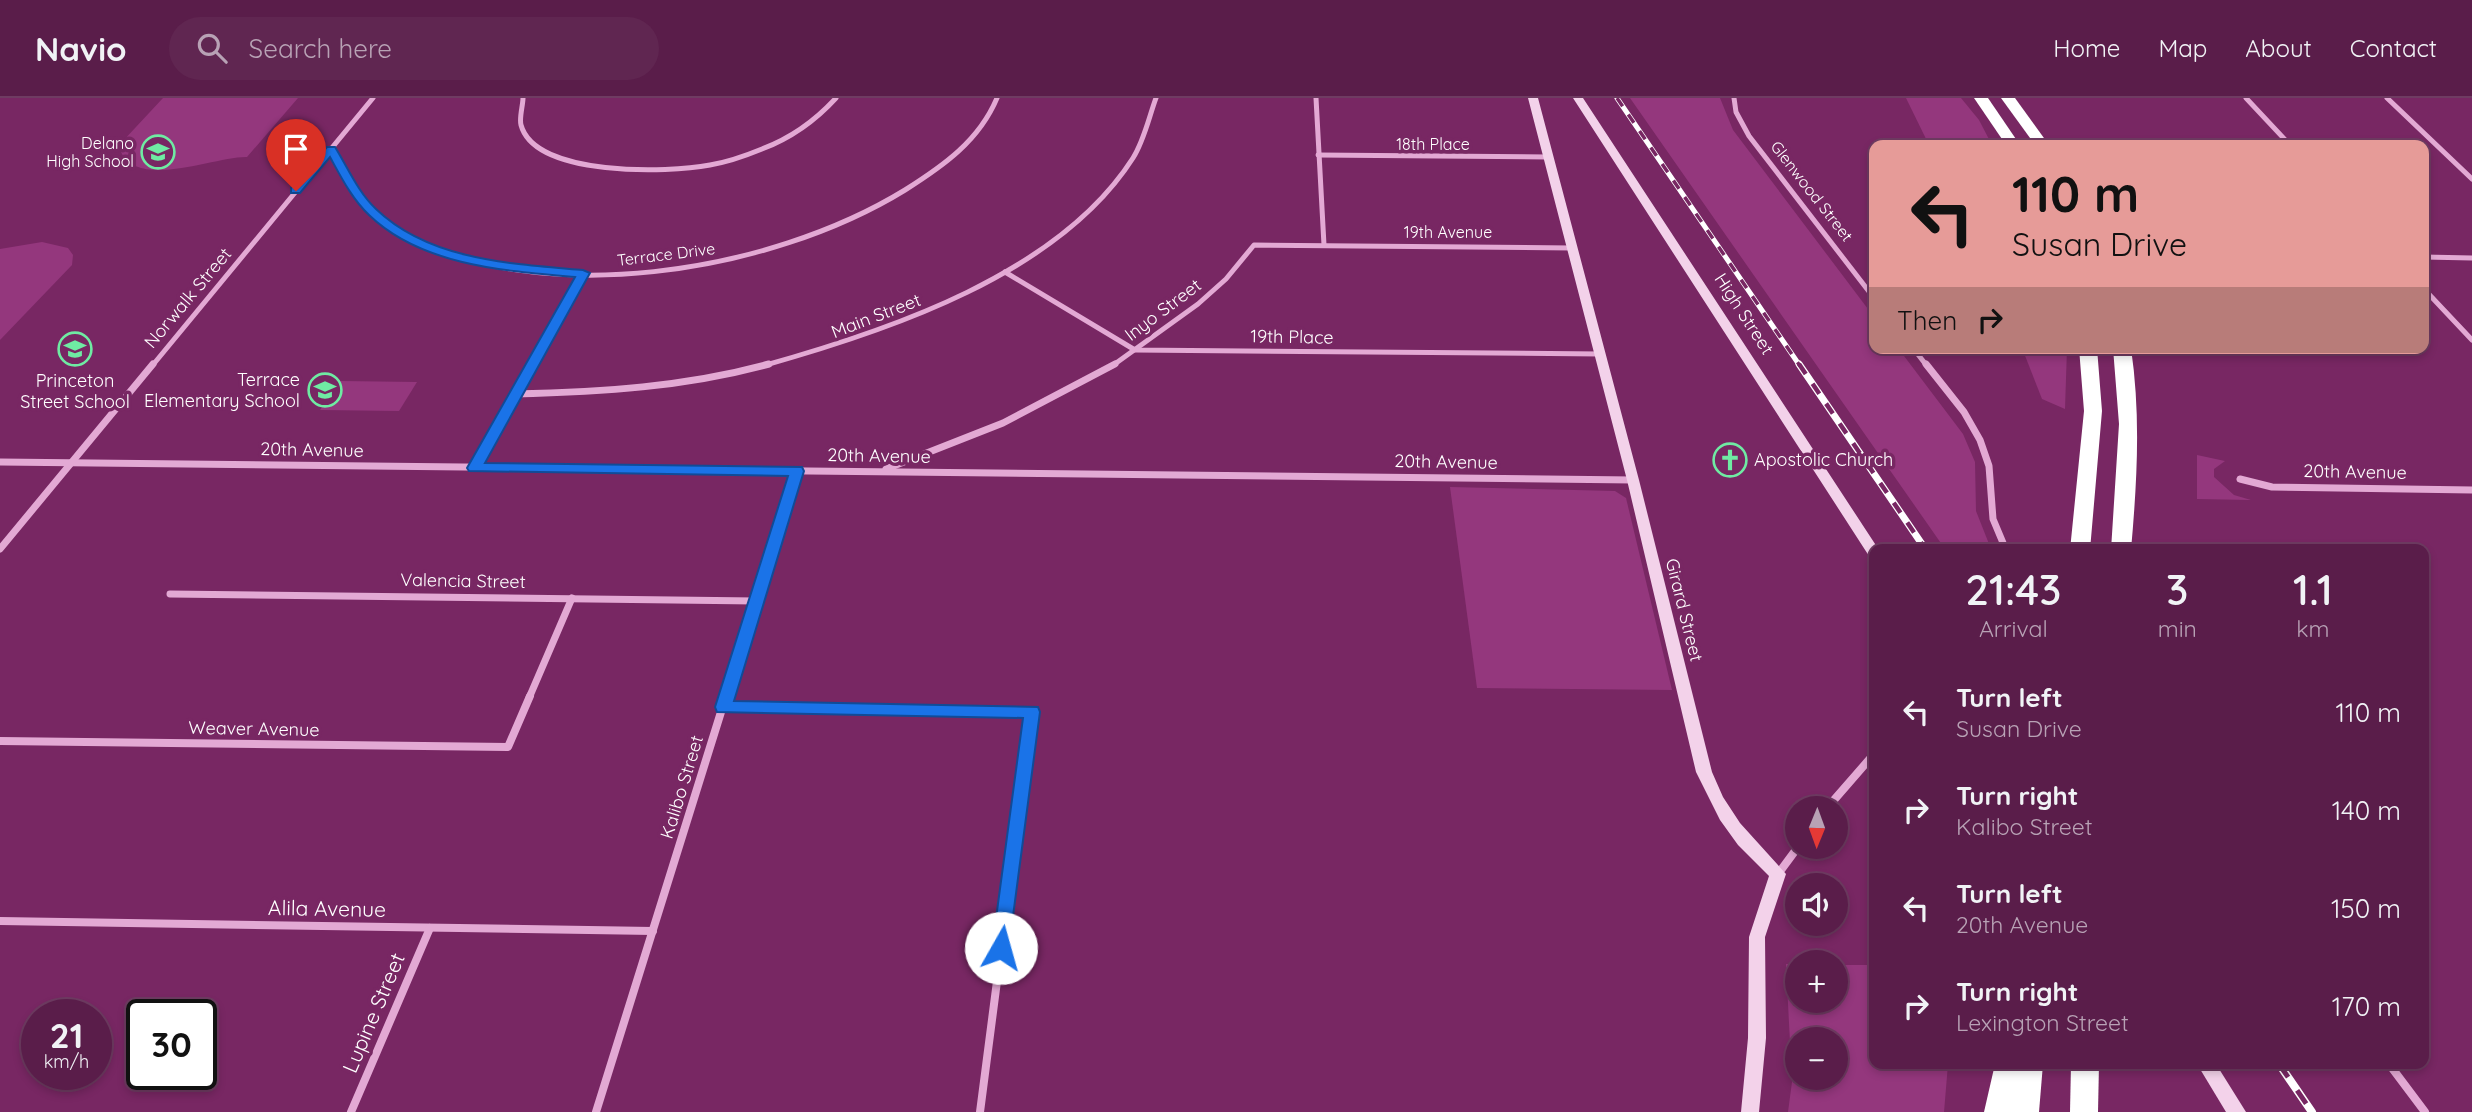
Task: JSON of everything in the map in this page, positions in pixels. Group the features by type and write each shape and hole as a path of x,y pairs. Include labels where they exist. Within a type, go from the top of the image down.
{"highway":[{"path":"1981,98 2010,140"},
{"path":"2009,98 2039,140"},
{"path":"2081,544 2092,433 2088,354"},
{"path":"2121,544 2130,437 2129,398 2123,354"},
{"path":"1998,1112 2008,1069"},
{"path":"2025,1112 2029,1069"},
{"path":"2084,1112 2085,1069"}],"main road":[{"name":"Girard Street","path":"1533,98 1710,788 1737,834 1779,874"},
{"name":"High Street","path":"1578,98 1869,545"},
{"path":"1750,1112 1757,1038 1757,937 1779,874"},
{"path":"2209,1069 2237,1112"}],"street":[{"name":"Norwalk Street","path":"0,549 373,98"},
{"path":"523,98 519,109 521,124 530,139 549,153 571,162 636,172 709,165 755,151 802,130 824,114 836,98"},
{"name":"Terrace Drive","path":"331,149 371,211 387,225 421,244 506,268 583,273 629,272 691,266 766,250 830,228 882,205 914,187 948,161 975,135 993,109 996,98"},
{"name":"Main Street","path":"514,394 643,388 693,381 797,357 863,338 914,318 1005,272 1078,220 1107,192 1130,162 1145,135 1156,98"},
{"path":"1316,98 1324,245"},
{"name":"Glenwood Street","path":"1734,98 1743,127 1869,291"},
{"path":"2246,98 2285,140"},
{"path":"2387,98 2472,179"},
{"name":"18th Place","path":"1318,155 1548,157"},
{"name":"Inyo Street","path":"879,472 993,427 1083,382 1184,316 1222,282 1240,263 1245,251 1254,245 1324,245"},
{"name":"19th Avenue","path":"1324,245 1572,247"},
{"path":"2429,257 2472,258"},
{"path":"1005,272 1135,349"},
{"path":"475,468 583,273"},
{"path":"2429,294 2472,341"},
{"name":"19th Place","path":"1135,349 1600,354"},
{"path":"1918,354 1971,423 1980,439 1989,465 1990,510 2003,544"},
{"name":"20th Avenue","path":"0,463 1633,480"},
{"name":"Kalibo Street","path":"596,1112 797,471"},
{"name":"20th Avenue","path":"2240,479 2272,487 2472,489"},
{"name":"Valencia Street","path":"170,594 756,601"},
{"name":"Weaver Avenue","path":"0,741 508,747 572,598"},
{"path":"723,707 1032,712 980,1112"},
{"path":"1837,796 1869,760"},
{"path":"1779,874 1790,859"},
{"name":"Alila Avenue","path":"0,921 653,931"},
{"name":"Lupine Street","path":"351,1112 430,928"},
{"path":"2393,1069 2426,1112"}],"shaded area":[{"path":"163,98 298,98 247,157 179,168 144,169 130,163 121,152 122,142"},
{"path":"1630,98 1720,98 1733,130 1869,310 1869,354 1903,354 1963,434 1975,462 1976,511 1989,544 1942,544"},
{"path":"1906,98 1961,98 1979,120 1989,140 1927,140"},
{"path":"42,242 68,248 73,255 72,265 0,340 0,249"},
{"path":"2024,354 2067,354 2065,409 2042,399"},
{"path":"340,381 417,382 399,411 320,410"},
{"path":"2197,455 2225,461 2214,469 2214,477 2234,495 2251,500 2197,499"},
{"path":"1450,487 1615,491 1626,498 1672,690 1477,688"},
{"path":"1848,965 1869,965 1869,1069 1948,1069 1944,1112 1788,1112 1791,1090 1848,1090 1848,1027 1789,1027 1788,1013 1848,1013"}],"railway":[{"path":"1617,98 1800,366"},
{"path":"1799,364 1922,544"},
{"path":"2282,1069 2312,1112"}],"place":[{"name":"Delano High School","path":"158,152"},
{"name":"Princeton Street School","path":"75,349"},
{"name":"Terrace Elementary School","path":"325,390"},
{"name":"Apostolic Church","path":"1730,460"}],"route":[{"path":"296,191 331,149 364,204 387,225 421,244 506,268 583,273 475,468 797,471 723,707 1032,712 1001,948"}]}
